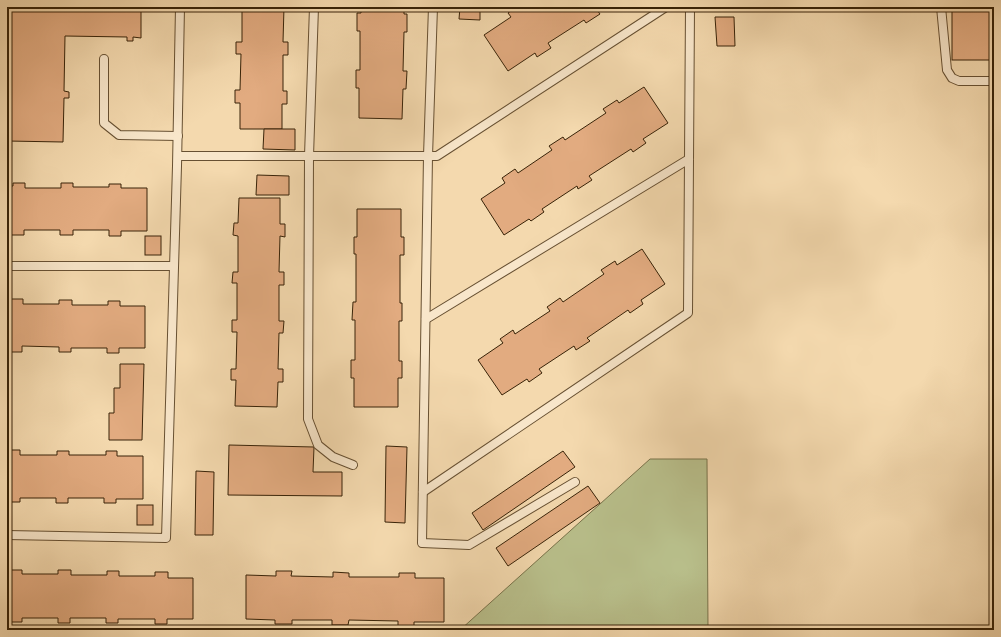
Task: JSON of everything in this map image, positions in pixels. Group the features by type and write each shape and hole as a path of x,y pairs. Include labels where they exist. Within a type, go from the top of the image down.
{"lane":[{"path":"7,535 166,538 178,156 180,7"},
{"path":"314,7 309,156 308,419 318,445 333,457 353,465"},
{"path":"433,7 428,156 422,543 469,545 575,482"},
{"path":"178,156 437,156 666,7"},
{"path":"423,492 688,314 690,7"},
{"path":"941,7 947,70 952,78 959,81 994,81"},
{"path":"104,59 104,123 119,135 178,136"},
{"path":"426,319 689,159"},
{"path":"7,266 174,266"}],"green space":[{"path":"650,459 707,459 708,630 460,630"},
{"path":"7,627 251,630 7,630"}],"building":[{"path":"15,7 141,7 141,38 133,37 133,41 127,41 127,37 65,36 64,91 69,92 69,98 64,98 63,142 7,141 7,16"},
{"path":"242,7 284,7 283,42 288,42 288,55 283,55 283,91 287,91 287,104 282,104 282,129 240,129 240,103 235,103 235,90 240,90 241,54 236,54 236,42 242,42"},
{"path":"361,7 404,7 404,14 407,14 407,32 404,32 403,71 407,71 406,89 403,89 402,119 359,118 359,88 356,88 356,70 360,70 360,31 357,31 357,13 361,13"},
{"path":"460,7 480,7 480,20 459,19"},
{"path":"516,7 602,7 597,10 600,14 586,23 584,20 548,43 551,48 537,57 535,53 508,71 484,35 511,17 508,13"},
{"path":"952,7 994,7 994,60 952,60"},
{"path":"715,17 734,17 735,46 717,46"},
{"path":"644,87 668,123 643,139 646,143 633,152 631,149 589,176 592,180 578,189 577,186 542,209 544,212 531,221 529,219 504,235 481,199 505,183 502,178 515,169 518,173 552,150 549,146 563,137 565,140 606,113 603,109 617,100 619,103"},
{"path":"264,129 295,129 295,150 263,149"},
{"path":"257,175 289,176 289,195 256,195"},
{"path":"13,183 25,183 25,188 61,188 61,183 73,183 73,187 109,187 109,184 121,184 121,188 147,188 147,231 121,231 121,236 109,236 109,230 73,230 73,235 60,235 60,230 24,230 24,235 11,235 11,229 7,229 7,186 13,186"},
{"path":"239,198 280,198 280,224 285,224 285,237 280,236 279,272 284,272 284,285 279,285 279,321 284,321 283,333 279,333 278,369 283,369 283,382 278,382 277,407 235,406 236,380 231,380 231,369 236,369 237,332 232,332 232,320 237,320 237,283 232,283 233,272 238,272 238,236 233,235 234,223 238,223"},
{"path":"357,209 401,209 401,237 404,237 404,255 400,255 400,303 402,303 402,321 399,321 399,361 402,361 402,378 398,378 398,407 354,407 354,378 351,378 351,360 355,360 355,320 352,320 353,302 356,302 356,254 354,254 354,237 357,237"},
{"path":"145,236 161,236 161,255 145,255"},
{"path":"642,249 665,284 641,300 643,304 630,313 628,310 587,338 590,341 576,350 574,346 539,369 542,373 529,382 527,379 502,395 478,360 503,343 500,339 513,330 515,334 550,311 547,307 560,298 563,302 604,274 601,270 615,261 617,265"},
{"path":"11,299 23,299 23,304 59,304 59,300 72,300 72,305 108,305 108,301 120,301 120,306 145,306 145,348 119,348 119,353 107,353 107,348 71,348 71,352 59,352 59,347 22,346 22,352 10,352 10,346 7,346 7,304 11,304"},
{"path":"120,364 144,364 142,440 109,440 109,413 114,413 114,388 120,388"},
{"path":"229,445 314,447 313,472 342,472 342,496 228,495"},
{"path":"386,446 407,447 405,523 385,522"},
{"path":"8,450 20,450 20,455 57,455 57,451 69,451 69,455 106,455 106,451 117,451 117,456 143,456 143,499 116,499 116,503 104,503 104,498 68,498 68,503 56,503 56,498 20,498 20,502 7,502"},
{"path":"563,451 575,467 483,530 472,513"},
{"path":"196,471 214,472 213,535 195,535"},
{"path":"588,486 600,503 508,566 496,548"},
{"path":"137,505 153,505 153,525 137,525"},
{"path":"10,570 22,570 22,574 58,574 58,570 71,570 71,575 107,575 107,571 119,571 119,576 155,576 155,572 168,572 168,578 193,578 193,619 167,619 167,624 155,624 155,619 118,619 118,623 106,623 106,618 70,618 70,623 58,623 58,618 22,618 22,622 9,622 9,616 7,616 7,574 10,574"},
{"path":"276,571 292,571 291,576 333,577 333,572 349,573 349,577 399,577 399,573 415,573 415,578 444,578 444,622 414,622 414,626 398,626 398,621 349,620 348,625 332,625 332,620 292,620 292,624 275,624 275,620 246,619 246,575 276,576"}]}
